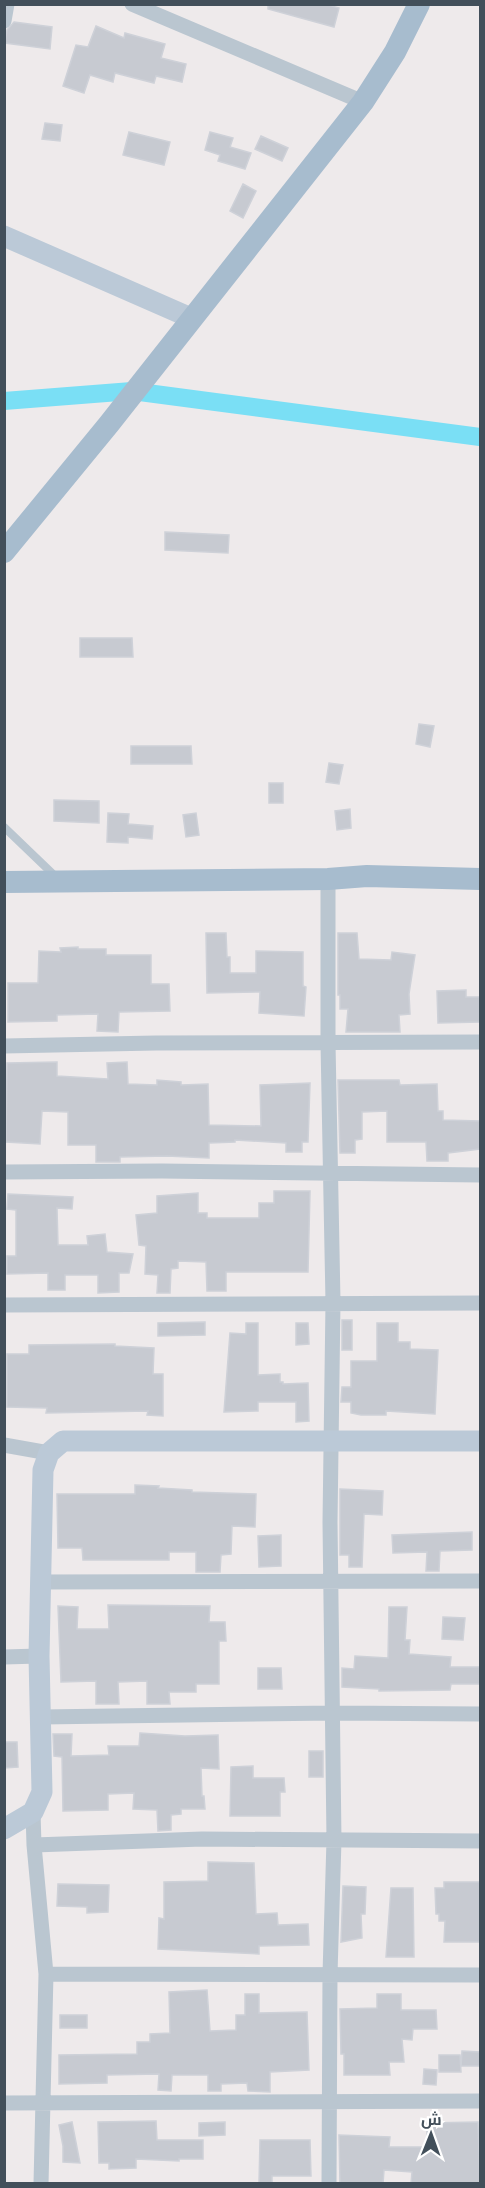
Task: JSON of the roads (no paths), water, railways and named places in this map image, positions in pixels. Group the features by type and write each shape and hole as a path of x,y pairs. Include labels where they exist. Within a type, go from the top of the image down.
{"main road":[{"path":"4,552 109,424 363,102 395,52 419,4"},
{"path":"4,882 328,879 368,876 480,879"}],"street":[{"path":"4,21 8,4"},
{"path":"132,4 363,102"},
{"path":"4,236 191,318"},
{"path":"328,879 328,1043 333,1302 331,1581 334,1840 328,2102 329,2184"},
{"path":"4,1046 480,1042"},
{"path":"4,1172 480,1175"},
{"path":"4,1305 480,1302"},
{"path":"41,2184 46,1974 33,1812 42,1792 40,1582 43,1470 49,1453 63,1441 480,1441"},
{"path":"4,1445 49,1453"},
{"path":"40,1582 480,1581"},
{"path":"4,1657 39,1656"},
{"path":"41,1717 333,1713 480,1714"},
{"path":"4,1829 33,1812"},
{"path":"34,1845 202,1839 480,1841"},
{"path":"46,1974 480,1975"},
{"path":"4,2103 480,2102"}],"lane":[{"path":"4,827 61,881"}],"waterway":[{"path":"4,401 132,391 480,437"}]}
